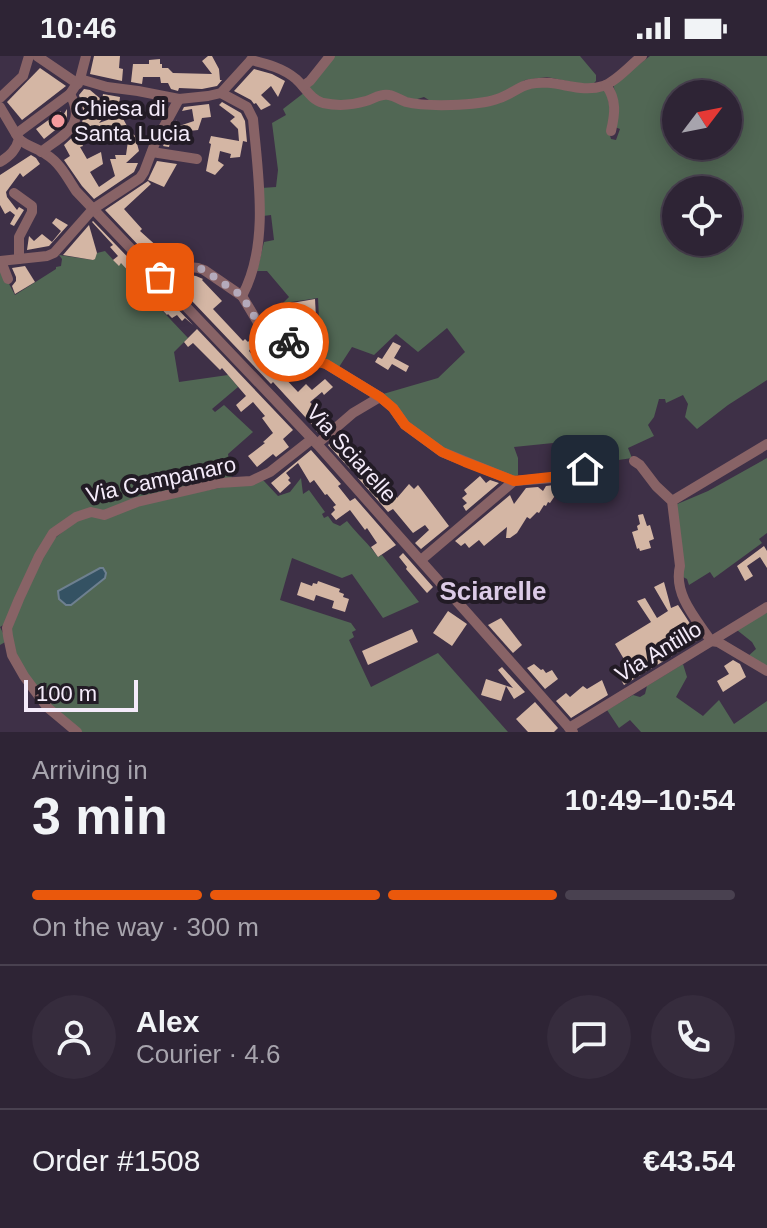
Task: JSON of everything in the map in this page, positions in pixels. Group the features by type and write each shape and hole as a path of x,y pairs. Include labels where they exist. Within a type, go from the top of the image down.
{"street":[{"path":"18,136 1,104 23,76 29,56"},
{"path":"37,56 79,82 179,99 221,93 247,107 253,119 260,229 250,281 242,296"},
{"path":"5,159 18,136 70,94 79,82 86,56"},
{"path":"303,86 330,56"},
{"path":"221,93 249,58 282,70 321,102 346,105 387,94 407,102 476,104 495,101 527,84 550,81 591,88 606,85 642,56"},
{"path":"606,85 616,111 611,131"},
{"path":"5,159 37,150 74,126 76,110 70,94"},
{"path":"8,279 0,261 54,253 93,209 140,178 179,99"},
{"name":"Via Sciarelle","path":"18,136 53,160 76,191 315,441 571,730"},
{"path":"152,152 197,159"},
{"path":"14,193 32,206 19,237 19,259"},
{"path":"160,277 179,269 198,267 242,296 260,326 292,344 307,359 326,364 380,397 405,425 442,452 514,481 569,475 585,469"},
{"name":"Via Campanaro","path":"77,732 47,707 24,676 12,655 7,628 39,556 53,533 76,517 91,512 104,515 137,502 219,483 251,481 270,472 380,397"},
{"path":"672,501 767,444"},
{"path":"634,461 672,501 680,566 677,575 684,601 711,641 718,642 767,671"},
{"path":"421,560 514,481"},
{"name":"Via Antillo","path":"571,730 767,607"}],"green space":[{"path":"333,56 580,56 596,75 596,81 591,86 547,77 525,80 494,98 432,102 424,97 414,100 335,101 318,98 308,89"},
{"path":"650,56 767,56 767,380 697,429 685,417 688,404 683,395 666,403 665,399 659,399 654,417 648,425 654,436 628,448 632,458 583,467 580,450 572,450 563,442 514,447 518,458 518,475 512,478 443,450 406,423 383,394 438,378 465,352 447,328 418,352 396,334 374,355 352,347 339,367 320,359 312,349 319,319 318,298 291,302 280,310 289,320 275,330 263,323 289,297 267,271 257,271 264,242 274,240 271,215 263,216 261,188 276,187 278,170 272,123 286,115 283,109 305,92 312,101 378,98 441,108 530,86 604,90 611,113 609,132 611,139 616,140 620,129 615,127 618,110 613,82"},
{"path":"105,251 118,265 126,258 133,274 131,277 139,286 143,282 144,291 149,296 153,292 154,302 188,338 174,352 179,382 228,375 238,387 212,409 215,412 224,405 253,432 228,454 232,479 224,480 220,475 216,476 217,482 55,527 8,622 0,627 0,267 15,295 61,266 59,255 93,260 97,253"},
{"path":"767,458 767,533 759,539 762,543 714,578 710,572 689,585 683,577 675,505 708,491"},
{"path":"301,478 303,494 309,490 325,512 322,514 324,518 328,516 340,526 347,521 378,557 382,555 419,602 383,618 352,574 342,578 292,558 280,600 351,623 356,630 349,640 371,687 438,653 508,732 80,732 46,703 14,655 11,624 48,544 77,520 139,503 261,480 278,496 290,492"},
{"path":"767,612 767,668 746,658 756,649 737,630"},
{"path":"0,627 7,641 0,645"},
{"path":"683,664 687,677 676,697 703,716 719,700 734,724 767,701 767,732 641,732 630,720 619,728 607,710 633,695 640,697 645,694 647,686"}],"water":[{"path":"100,568 106,573 105,578 71,605 59,599 58,591"}],"building":[{"path":"94,56 120,56 122,81 90,74"},
{"path":"212,56 219,69 222,80 217,86 179,88 178,91 171,89 168,83 161,83 160,77 143,77 142,84 131,82 133,64 149,64 149,60 160,59 162,68 168,68 173,73 212,74 202,61"},
{"path":"40,68 66,86 22,120 7,102"},
{"path":"254,69 285,81 278,97 271,86 261,95 271,105 261,110 256,103 234,91"},
{"path":"84,89 102,100 103,94 120,97 119,105 114,104 99,123 121,115 127,126 117,127 129,133 130,130 139,151 126,163 138,163 134,172 94,199 64,160 70,156 64,145 82,123 84,113 79,95","holes":["87,127 102,142 111,134 122,135 124,141 128,141 126,155 115,155 116,159 110,159 115,176 99,187 90,172 103,164 101,152 87,159 79,138"]},
{"path":"222,102 241,113 247,142 243,141 240,157 230,158 231,154 220,151 218,161 224,165 215,175 206,171 211,136 239,141 238,129 230,121 235,117 219,105"},
{"path":"209,104 211,117 202,118 198,130 189,131 188,137 171,138 169,147 163,146 177,119 173,128 194,121 192,109 182,111 184,107"},
{"path":"67,109 64,123 44,139 36,129 61,111 59,115 62,117"},
{"path":"31,155 40,164 23,177 20,173 6,192 17,210 19,207 24,210 14,226 10,224 15,215 10,211 5,214 0,205 0,175"},
{"path":"157,161 177,164 164,187 148,180"},
{"path":"148,181 151,184 124,209 142,229 140,231 160,249 156,253 168,265 160,268 105,210"},
{"path":"56,218 68,225 49,246 27,250 29,236 34,241 42,234 52,242 61,231 52,223"},
{"path":"93,221 193,325 185,318 182,321 177,315 172,318 167,315 121,263 119,266 113,260 118,256 110,247 113,245"},
{"path":"89,225 97,253 95,259 63,255"},
{"path":"25,266 35,282 15,294 12,286 16,277 12,268"},
{"path":"189,275 203,279 222,301 213,309 243,341 248,342 256,333 264,337 258,335 249,351 264,370 275,361 284,371 281,374 298,392 306,384 312,390 325,379 333,387 310,402 329,423 318,433 273,382 271,384 172,280"},
{"path":"315,299 316,318 290,319 280,305"},
{"path":"197,329 293,430 283,439 289,447 276,457 273,454 257,467 248,456 273,433 262,418 265,416 253,402 241,412 236,405 246,396 222,368 220,370 193,343 188,347 184,342"},
{"path":"393,342 401,346 394,358 409,366 406,372 392,364 388,370 375,362 378,357 382,359"},
{"path":"336,438 351,454 355,450 364,458 397,498 409,484 414,489 418,485 449,526 421,549 415,543 429,530 425,525 413,533 393,509 388,512 353,468 351,470 328,445"},
{"path":"311,450 341,484 338,486 350,501 355,498 396,545 378,557 371,547 377,543 367,528 365,530 350,510 336,520 331,514 336,505 314,480 310,483 298,463 286,473 291,483 280,493 271,483"},
{"path":"480,476 486,483 490,480 499,483 466,511 463,506 467,503 462,498 467,494 464,490"},
{"path":"563,484 550,503 530,519 527,517 510,538 506,538 507,527 484,546 479,540 469,548 465,543 461,546 455,541 510,495 514,504 526,488 538,487 543,491 546,486"},
{"path":"643,514 654,539 649,541 651,548 640,551 632,532 638,530 638,515"},
{"path":"764,546 767,568 760,557 747,566 753,576 745,581 737,566"},
{"path":"403,553 433,587 427,593 406,569 399,557"},
{"path":"318,581 340,589 343,597 349,599 345,612 332,608 334,601 316,595 314,601 297,595 301,582 312,586"},
{"path":"664,582 671,608 678,605 700,639 624,685 617,673 628,666 615,644 651,622 637,601 645,598 657,618 668,611 654,587"},
{"path":"448,611 467,624 452,646 433,633"},
{"path":"501,618 522,645 513,653 488,625"},
{"path":"412,629 418,642 368,665 362,651"},
{"path":"733,660 740,664 746,677 723,692 717,681 729,674 724,666"},
{"path":"534,664 546,673 552,670 558,679 545,689 527,668"},
{"path":"502,667 525,692 514,699 506,686 501,701 481,695 486,679 513,688 498,670"},
{"path":"602,680 608,695 571,718 556,701 566,693 570,697 583,686 587,689"},
{"path":"535,702 558,728 554,732 528,732 516,719"}],"way so far":[{"path":"160,277 189,267 204,270 242,296 260,326 289,342"}],"place":[{"name":"Chiesa di Santa Lucia","path":"58,121"}],"district":[{"name":"Sciarelle","path":"493,591"}],"route":[{"path":"289,342 307,359 326,364 380,397 405,425 442,452 465,462 514,481 552,478 585,469"}]}
